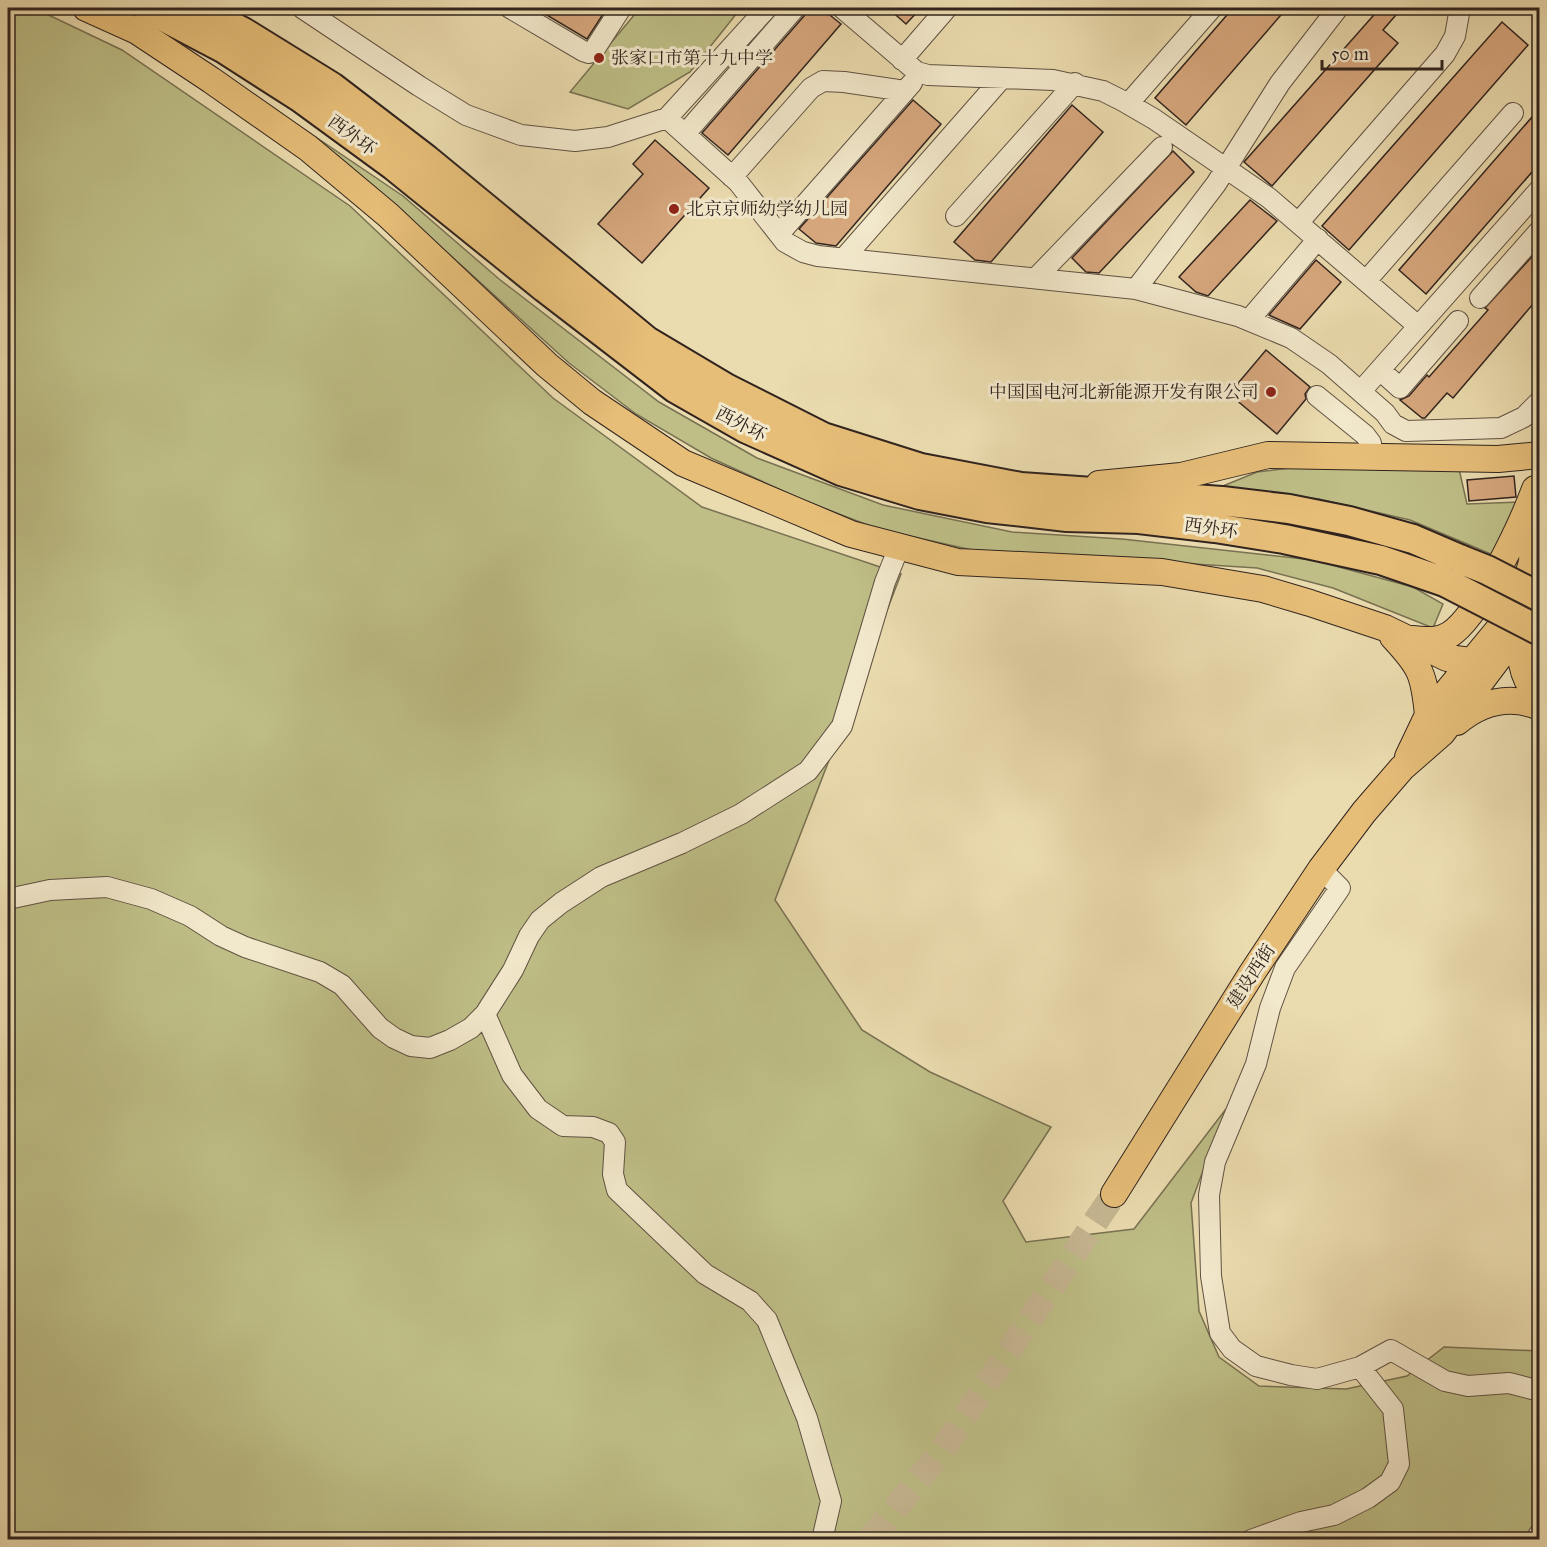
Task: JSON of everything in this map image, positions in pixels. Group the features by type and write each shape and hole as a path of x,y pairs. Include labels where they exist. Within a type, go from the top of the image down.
{"highway":[{"name":"西外环","path":"147,8 223,48 301,98 394,166 545,288 675,388 747,429 841,471 920,495 987,508 1067,516 1138,519 1215,528 1284,539 1381,560 1453,571"},
{"name":"西外环","path":"196,8 243,32 332,87 426,159 647,341 726,388 823,437 921,468 1021,487 1222,501 1289,509 1349,521 1413,539 1453,571"},
{"path":"1453,571 1525,623"}],"main road":[{"path":"86,8 137,31 308,148 388,215 547,365 592,402 683,463 850,534 958,562 1162,572 1263,590 1356,617 1448,658 1471,661 1486,659 1525,623 1539,585"},
{"path":"1008,484 1094,484 1181,476 1268,455 1498,459 1539,455"},
{"path":"1498,459 1515,466 1526,475 1535,489 1532,562 1521,652 1525,677 1539,698"},
{"path":"1396,633 1433,641 1448,636 1470,614 1508,549 1535,489"},
{"name":"建设西街","path":"1114,1194 1252,973 1321,870 1364,812 1402,768 1435,724 1525,623 1539,579"},
{"name":"建设西街","path":"1435,724 1471,661 1525,623"},
{"path":"1396,633 1425,682 1435,724 1490,703 1524,700 1539,706"}],"street":[{"path":"302,8 418,86 466,115 521,135 575,141 608,137 667,118 767,8"},
{"path":"510,8 589,53 594,50 621,8"},
{"path":"685,134 795,8"},
{"path":"842,8 902,60 921,73 1075,83 1103,91 1128,104 1154,119 1269,198 1418,327"},
{"path":"902,60 948,8"},
{"path":"1128,104 1212,8"},
{"path":"1136,289 1216,184 1280,83 1338,8"},
{"path":"1299,222 1445,54 1455,36 1460,8"},
{"path":"778,234 921,73"},
{"path":"844,258 1002,78"},
{"path":"732,177 811,88 823,81 905,91"},
{"path":"956,216 1075,83"},
{"path":"1366,281 1513,113"},
{"path":"667,118 732,177 785,242 803,252 818,256 1136,289 1249,320 1292,338 1329,364 1385,412 1393,424 1406,431 1501,428 1524,417 1539,401"},
{"path":"1036,278 1162,147"},
{"path":"1361,392 1539,189"},
{"path":"1480,298 1539,230"},
{"path":"1249,320 1318,239"},
{"path":"1380,370 1400,388 1458,321"},
{"path":"1317,396 1365,435 1371,443 1372,456"},
{"path":"8,899 50,890 107,886 151,899 190,916 221,936 245,947 320,972 342,985 380,1028 394,1038 411,1046 430,1048 471,1028 485,1014 513,970 529,936 540,920 561,903 601,877 682,843 741,814 808,771 842,726 885,582 899,547"},
{"path":"1321,870 1340,888 1285,968 1270,1008 1256,1064 1215,1162 1209,1195 1211,1276 1220,1333 1232,1349 1256,1366 1291,1375 1317,1379 1360,1366 1391,1350 1445,1381 1468,1386 1509,1383 1539,1391"},
{"path":"485,1014 512,1075 538,1109 563,1126 593,1127 609,1133 615,1142 613,1174 617,1190 705,1274 750,1301 767,1320 807,1418 831,1501 822,1539"},
{"path":"1251,1539 1301,1522 1334,1515 1368,1498 1390,1482 1399,1464 1393,1409 1360,1366"},
{"path":"1535,1539 1539,1533"}],"green space":[{"path":"8,8 34,8 122,50 350,206 553,398 702,507 901,574 775,900 862,1030 930,1072 1051,1127 1003,1201 1026,1242 1134,1229 1226,1109 1191,1203 1199,1311 1219,1357 1259,1386 1346,1389 1407,1376 1444,1347 1539,1351 1539,1539 8,1540"},
{"path":"640,8 741,8 690,72 628,109 570,92"},
{"path":"215,69 403,196 499,279 659,402 757,458 883,505 1012,532 1122,539 1313,560 1413,587 1443,604 1433,628 1333,588 1257,568 972,550 878,529 803,500 711,458 636,414 569,363 407,216"},
{"path":"1306,466 1459,469 1467,504 1520,502 1498,557 1410,520 1319,499 1218,488 1257,472"}],"building":[{"path":"535,8 607,8 587,39"},
{"path":"807,8 821,8 841,24 728,155 702,133 804,16"},
{"path":"888,8 921,8 906,24"},
{"path":"1233,8 1287,8 1186,125 1155,98"},
{"path":"1380,8 1402,8 1383,30 1398,43 1272,186 1244,162"},
{"path":"1502,22 1528,45 1349,250 1322,226"},
{"path":"913,100 941,124 836,246 816,243 799,229"},
{"path":"1072,105 1103,132 991,262 975,260 954,242"},
{"path":"1539,109 1539,164 1426,294 1399,270"},
{"path":"655,140 709,188 642,263 598,224 643,174 633,164"},
{"path":"1173,151 1194,172 1099,273 1086,272 1072,258"},
{"path":"1250,200 1277,221 1208,296 1196,292 1179,277"},
{"path":"1539,249 1539,297 1453,398 1447,393 1425,418 1422,418 1400,400 1409,396 1427,375 1429,377 1488,310 1485,308"},
{"path":"1316,260 1341,282 1300,329 1269,315"},
{"name":"中国国电河北新能源开发有限公司","path":"1266,350 1310,387 1305,394 1306,399 1277,434 1229,394"},
{"path":"1514,476 1516,497 1469,501 1467,480"}],"tunnel":[{"path":"870,1540 943,1449 1114,1194"}],"place":[{"name":"张家口市第十九中学","path":"599,58"},
{"name":"北京京师幼学幼儿园","path":"674,209"},
{"name":"中国国电河北新能源开发有限公司","path":"1271,392"}]}
